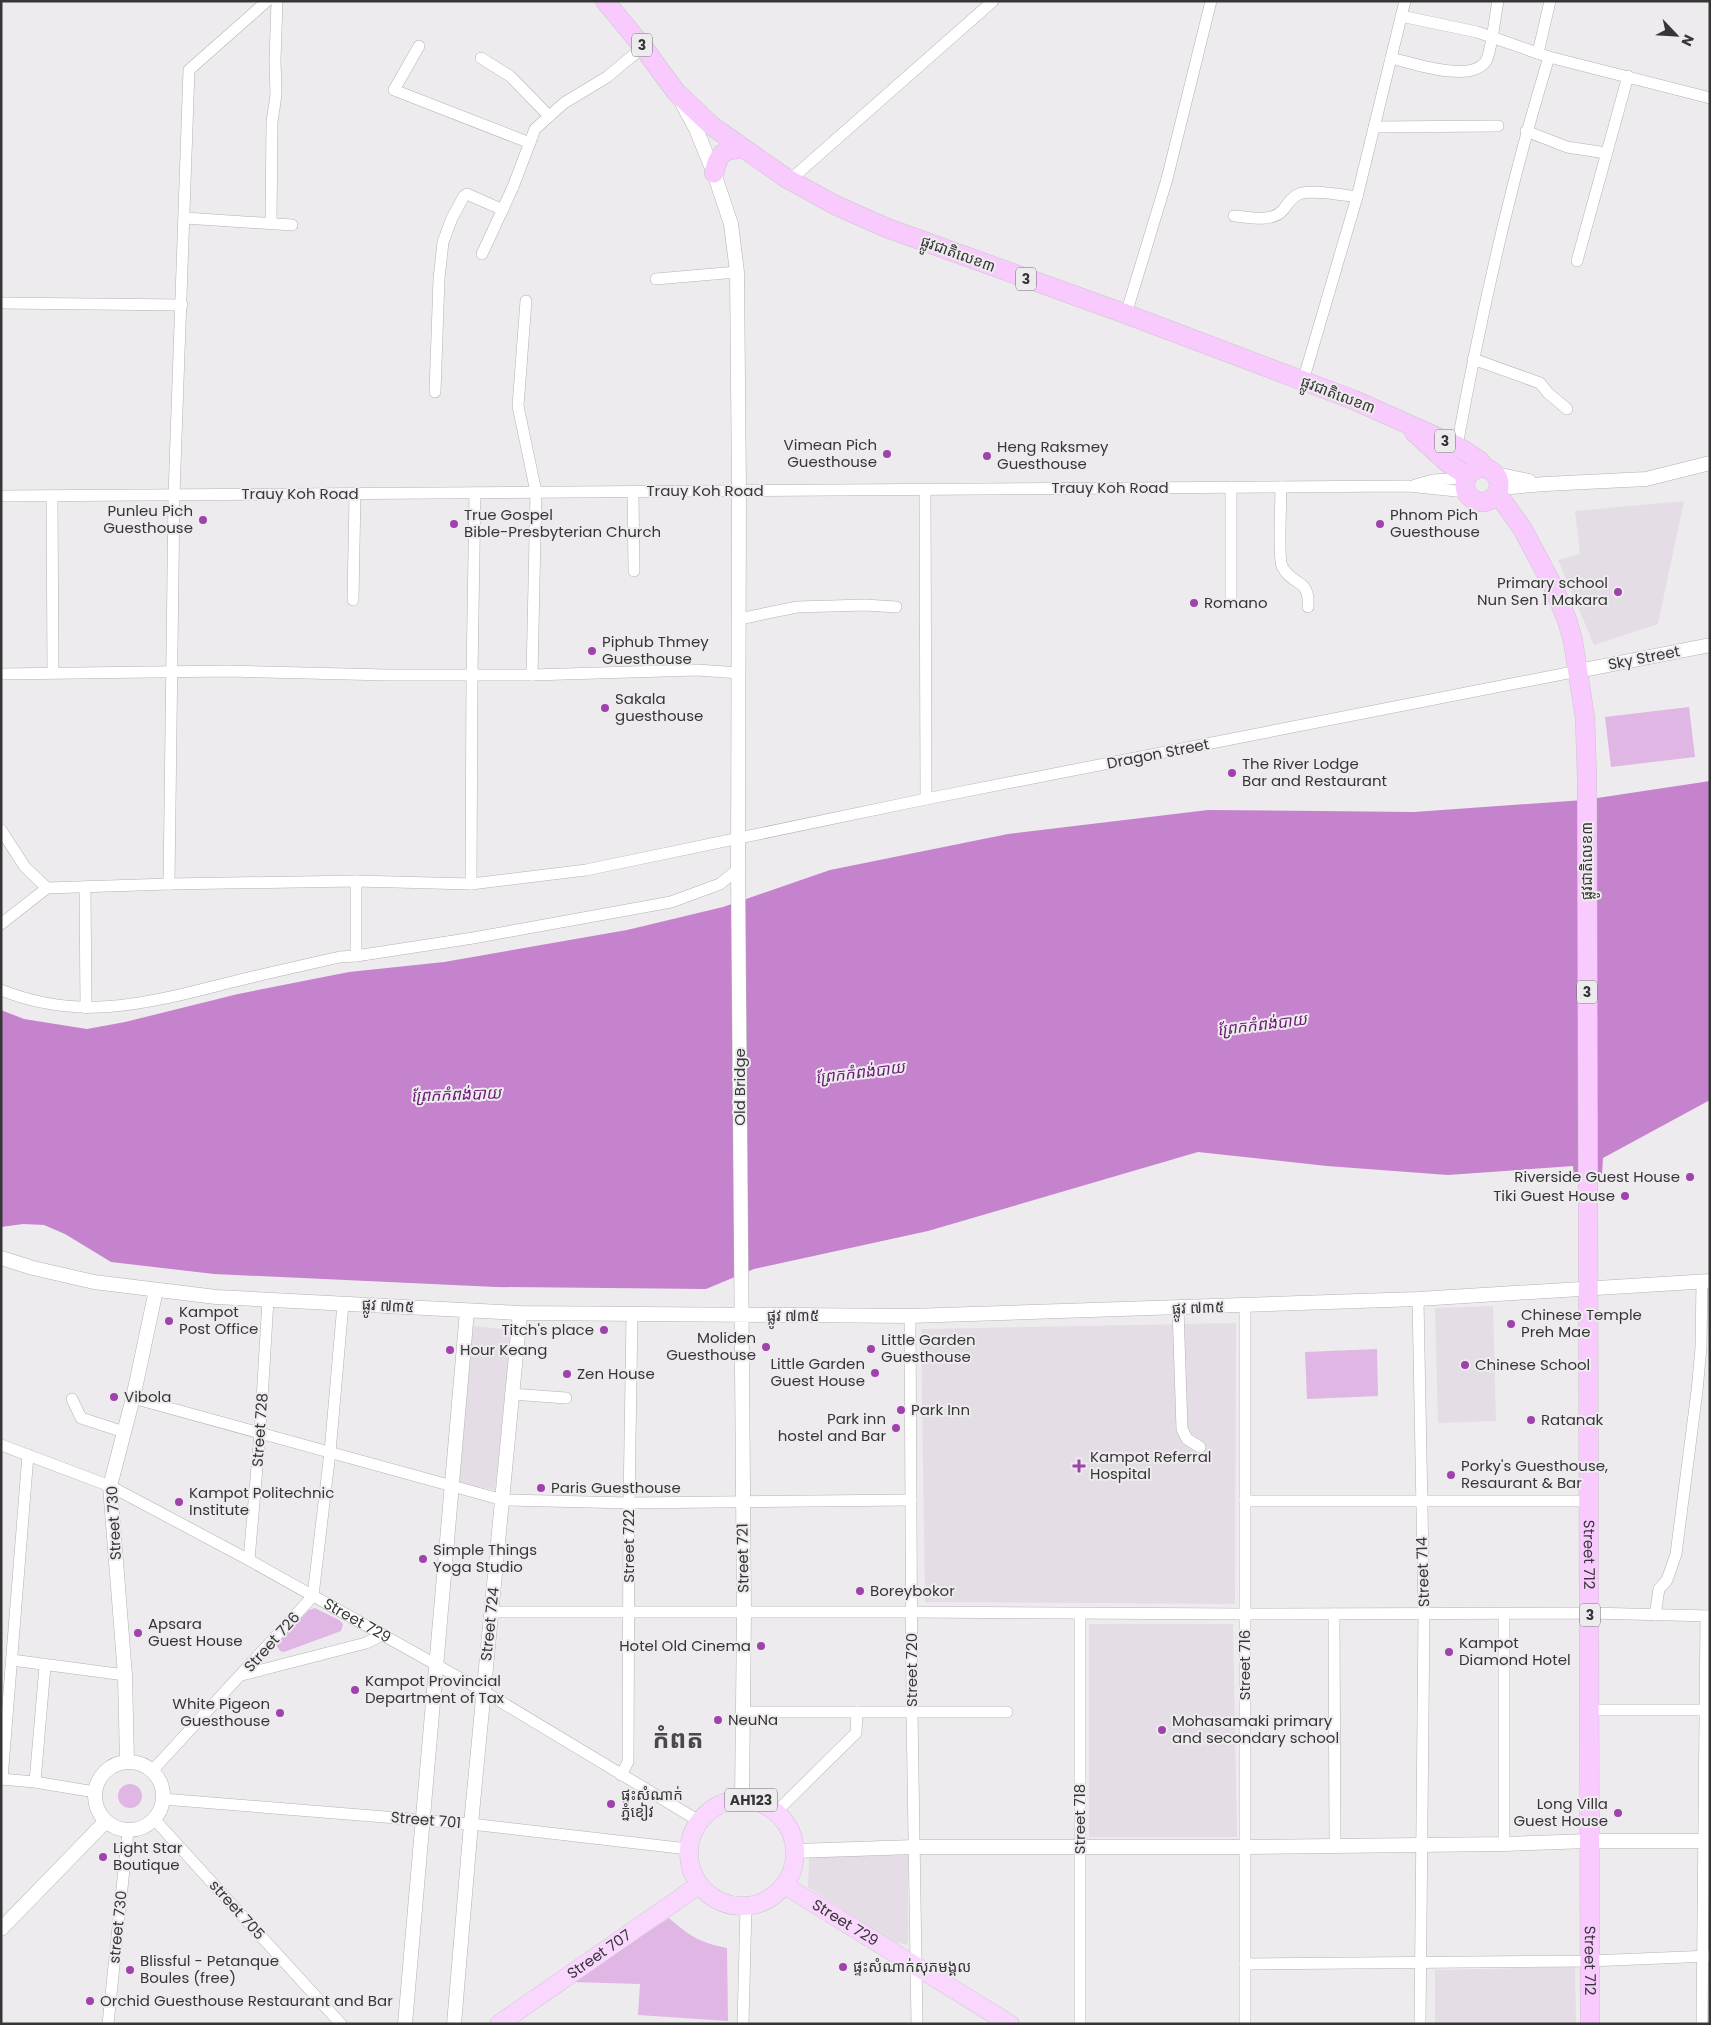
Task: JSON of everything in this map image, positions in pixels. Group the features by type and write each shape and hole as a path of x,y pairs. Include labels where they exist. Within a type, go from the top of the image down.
{"highway":[{"name":"ផ្លូវជាតិលេខ៣","path":"605,1 643,47 676,92 712,126 742,149 790,180 835,205 887,228 1126,314 1354,400 1457,446 1480,461 1492,485 1522,528 1562,608 1573,641 1585,718 1587,778 1586,1206"},
{"path":"714,173 717,161 722,153 732,148 742,149"},
{"name":"ផ្លូវជាតិលេខ៣","path":"1402,421 1466,482 1473,500 1492,485"},
{"path":"1466,482 1471,471 1492,485"},
{"name":"Street 712","path":"1586,1206 1590,1613 1590,2024"}],"main road":[{"name":"AH123","path":"699,1821 714,1808 730,1801 742,1799 762,1803 776,1812 787,1825 795,1851"},
{"path":"699,1821 688,1849 692,1870 699,1885 718,1900 732,1905 746,1906 767,1899 778,1892 792,1869 795,1851"},
{"name":"Street 729","path":"784,1884 1010,2024"},
{"name":"Street 707","path":"500,2024 699,1885"}],"street":[{"path":"169,884 174,495 190,70 267,1"},
{"path":"271,223 272,122 276,95 277,1"},
{"path":"790,180 993,1"},
{"path":"1126,314 1167,179 1211,1"},
{"path":"1303,381 1357,197 1405,1"},
{"path":"1391,58 1453,73 1479,69 1487,60 1498,1"},
{"path":"1538,53 1550,1"},
{"path":"1401,16 1477,32 1549,57 1710,98"},
{"path":"419,46 394,90 530,143"},
{"path":"482,254 503,210 535,129 564,103 607,77 643,47"},
{"path":"1457,446 1485,299 1526,131 1549,57"},
{"path":"481,58 510,76 549,116"},
{"path":"1577,261 1628,76"},
{"name":"Old Bridge","path":"676,92 696,129 714,173 731,224 737,272 739,491 738,873 742,1316"},
{"path":"1374,128 1498,126"},
{"path":"1526,131 1568,147 1606,153"},
{"path":"1234,216 1274,217 1281,212 1292,198 1301,194 1311,193 1357,197"},
{"path":"435,392 439,279 443,242 452,218 467,194 503,210"},
{"path":"185,218 292,225"},
{"path":"656,278 737,272"},
{"path":"526,301 518,406 536,492 532,675"},
{"path":"1,303 182,305"},
{"path":"1473,359 1540,382 1548,393 1567,409"},
{"path":"1492,485 1646,480 1710,463"},
{"name":"Trauy Koh Road","path":"1,496 1408,486 1433,480 1466,482"},
{"path":"1231,487 1231,598"},
{"path":"1281,487 1281,565 1291,578 1307,590 1308,607"},
{"path":"925,490 926,799"},
{"path":"633,492 634,571"},
{"path":"471,884 475,493"},
{"path":"353,600 355,494"},
{"path":"52,496 53,673"},
{"path":"739,619 797,607 865,605 896,607"},
{"name":"Sky Street","path":"1578,671 1710,645"},
{"path":"1,674 172,672 532,675 662,670 739,673"},
{"name":"Dragon Street","path":"47,888 356,881 471,884 586,870 926,799 1578,671"},
{"path":"1,830 25,866 47,888 1,924"},
{"path":"1,990 27,1000 62,1007 86,1008 141,1004 313,963 473,938 670,902 720,884 738,873"},
{"path":"356,881 356,956"},
{"path":"85,887 86,1008"},
{"name":"ផ្លូវ ៧៣៥","path":"1,1258 94,1282 216,1297 520,1313 742,1316 910,1316 1418,1300 1706,1281"},
{"path":"1656,1615 1659,1589 1667,1580 1676,1554 1697,1391 1706,1281"},
{"name":"Street 730","path":"127,1762 125,1675 110,1486 133,1398 156,1290"},
{"name":"Street 728","path":"249,1560 260,1432 268,1300"},
{"name":"Street 714","path":"1418,1300 1424,1614 1420,2024"},
{"path":"313,1596 330,1452 343,1304"},
{"name":"Street 716","path":"1245,1306 1245,2024"},
{"path":"1178,1308 1182,1429 1187,1439 1200,1447"},
{"path":"405,2024 467,1311"},
{"name":"Street 724","path":"454,2024 470,1824 520,1313"},
{"name":"Street 722","path":"621,1775 628,1762 632,1314"},
{"name":"Street 721","path":"742,1316 744,1613 742,1799"},
{"name":"Street 720","path":"910,1316 911,1612 917,2024"},
{"path":"511,1394 566,1398"},
{"path":"133,1398 503,1500 629,1503 911,1500"},
{"path":"72,1399 82,1418 124,1432"},
{"name":"Street 729","path":"1,1445 110,1486 249,1560 483,1691 699,1821"},
{"path":"28,1455 1,1779 35,1782 95,1792"},
{"path":"1245,1500 1588,1501"},
{"name":"Street 726","path":"152,1771 313,1596"},
{"path":"492,1612 1590,1613 1708,1616 1707,1956 1702,2024"},
{"name":"Street 718","path":"1080,1614 1080,2024"},
{"path":"1334,1614 1334,1846"},
{"path":"1504,1614 1504,1844"},
{"path":"242,1675 366,1643 382,1635"},
{"path":"12,1660 45,1666 125,1675"},
{"path":"35,1782 45,1666"},
{"path":"1590,1710 1707,1710"},
{"path":"744,1712 1007,1712"},
{"path":"776,1812 856,1733 857,1712"},
{"path":"127,1762 139,1763 152,1771 162,1786 163,1799 160,1810 154,1819 141,1828 128,1830 117,1828 106,1821 98,1809 95,1792 99,1780 106,1770 114,1765 127,1762"},
{"name":"Street 701","path":"163,1799 470,1824 688,1849"},
{"name":"street 705","path":"154,1819 341,2024"},
{"path":"1,1929 106,1821"},
{"name":"street 730","path":"108,2024 128,1830"},
{"path":"795,1851 914,1847 1334,1846 1504,1844 1590,1840 1707,1841"},
{"path":"743,2024 746,1906"},
{"path":"1245,1964 1420,1964 1590,1961 1707,1956"}],"shaded area":[{"name":"Primary school Nun Sen 1 Makara","path":"1684,501 1658,624 1594,645 1558,560 1580,554 1575,511"},
{"path":"1689,707 1695,757 1611,767 1605,717"},
{"name":"Chinese School","path":"1493,1306 1496,1421 1438,1423 1435,1308"},
{"name":"Kampot Referral Hospital","path":"1236,1323 1235,1604 925,1602 921,1329"},
{"path":"473,1326 512,1330 495,1490 459,1483"},
{"path":"1377,1349 1378,1396 1307,1399 1305,1352"},
{"path":"315,1608 339,1620 343,1624 341,1631 284,1652 280,1651 277,1646 279,1641 309,1610"},
{"name":"Mohasamaki primary and secondary school","path":"1089,1624 1233,1624 1237,1837 1089,1837"},
{"path":"130,1784 135,1785 141,1791 141,1801 135,1807 130,1808 125,1807 119,1801 118,1796 119,1791 125,1785"},
{"path":"908,1855 907,1945 891,1941 808,1887 809,1857"},
{"path":"669,1918 696,1938 727,1948 728,2021 638,2015 640,1984 572,1982"},
{"path":"1575,1967 1576,2024 1435,2024 1435,1970"}],"water":[{"name":"ព្រែកកំពង់បាយ","path":"1710,781 1710,1100 1603,1158 1602,1174 1574,1178 1573,1166 1448,1175 1327,1166 1198,1152 928,1231 754,1269 706,1289 496,1287 214,1274 111,1262 65,1234 44,1225 23,1224 1,1227 1,1010 24,1019 87,1029 125,1022 238,994 349,972 444,962 627,930 723,907 830,870 1008,834 1208,810 1414,812 1584,800"}],"place":[{"name":"Vimean Pich Guesthouse","path":"887,454"},
{"name":"Heng Raksmey Guesthouse","path":"987,456"},
{"name":"Punleu Pich Guesthouse","path":"203,520"},
{"name":"True Gospel Bible-Presbyterian Church","path":"454,524"},
{"name":"Phnom Pich Guesthouse","path":"1380,524"},
{"name":"Primary school Nun Sen 1 Makara","path":"1618,592"},
{"name":"Romano","path":"1194,603"},
{"name":"Piphub Thmey Guesthouse","path":"592,651"},
{"name":"Sakala guesthouse","path":"605,708"},
{"name":"The River Lodge Bar and Restaurant","path":"1232,773"},
{"name":"Riverside Guest House","path":"1690,1177"},
{"name":"Tiki Guest House","path":"1625,1196"},
{"name":"Kampot Post Office","path":"169,1321"},
{"name":"Chinese Temple Preh Mae","path":"1511,1324"},
{"name":"Titch's place","path":"604,1330"},
{"name":"Moliden Guesthouse","path":"766,1347"},
{"name":"Little Garden Guesthouse","path":"871,1349"},
{"name":"Hour Keang","path":"450,1350"},
{"name":"Chinese School","path":"1465,1365"},
{"name":"Little Garden Guest House","path":"875,1373"},
{"name":"Zen House","path":"567,1374"},
{"name":"Vibola","path":"114,1397"},
{"name":"Park Inn","path":"901,1410"},
{"name":"Ratanak","path":"1531,1420"},
{"name":"Park inn hostel and Bar","path":"896,1428"},
{"name":"Kampot Referral Hospital","path":"1079,1466"},
{"name":"Porky's Guesthouse, Resaurant & Bar","path":"1451,1475"},
{"name":"Paris Guesthouse","path":"541,1488"},
{"name":"Kampot Politechnic Institute","path":"179,1502"},
{"name":"Simple Things Yoga Studio","path":"423,1559"},
{"name":"Boreybokor","path":"860,1591"},
{"name":"Apsara Guest House","path":"138,1633"},
{"name":"Hotel Old Cinema","path":"761,1646"},
{"name":"Kampot Diamond Hotel","path":"1449,1652"},
{"name":"Kampot Provincial Department of Tax","path":"355,1690"},
{"name":"White Pigeon Guesthouse","path":"280,1713"},
{"name":"NeuNa","path":"718,1720"},
{"name":"Mohasamaki primary and secondary school","path":"1162,1730"},
{"name":"ផ្ទះសំណាក់ ភ្នំខៀវ","path":"611,1804"},
{"name":"Long Villa Guest House","path":"1618,1813"},
{"name":"Light Star Boutique","path":"103,1857"},
{"name":"ផ្ទះសំណាក់សុភមង្គល","path":"843,1967"},
{"name":"Blissful - Petanque Boules (free)","path":"130,1970"},
{"name":"Orchid Guesthouse Restaurant and Bar","path":"90,2001"}],"district":[{"name":"កំពត","path":"678,1739"}]}
